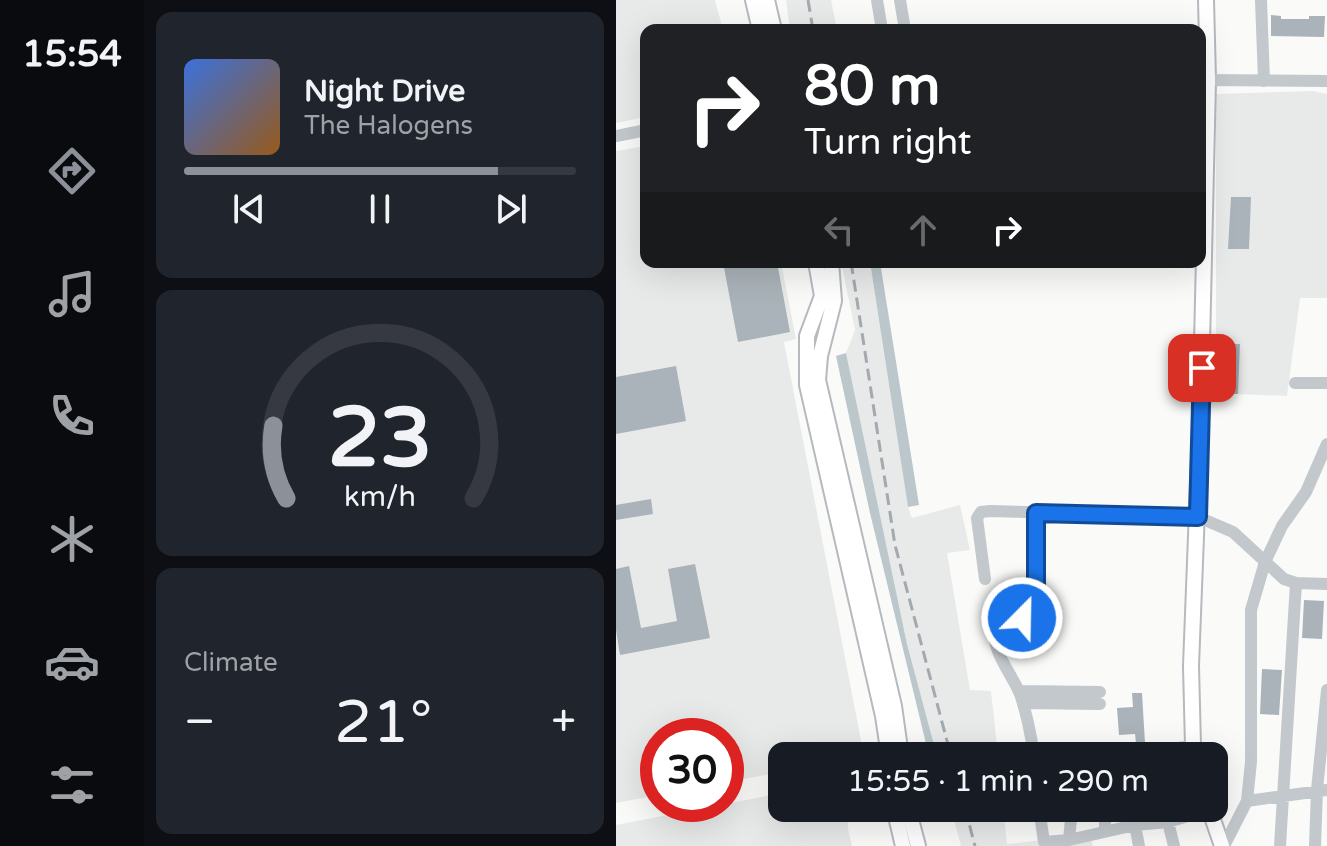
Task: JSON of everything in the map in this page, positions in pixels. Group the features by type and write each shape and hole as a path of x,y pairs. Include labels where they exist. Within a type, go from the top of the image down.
{"main road":[{"path":"753,0 759,24"},
{"path":"767,0 773,24"},
{"path":"1205,24 1206,0"},
{"path":"817,268 822,296 806,342 809,396 887,742"},
{"path":"831,268 834,301 820,356 818,380 894,706 899,742"},
{"path":"1194,742 1191,666 1198,517 1201,268"},
{"path":"897,822 903,846"},
{"path":"912,822 918,846"},
{"path":"1215,822 1223,846"}],"street":[{"path":"877,0 881,24"},
{"path":"900,0 904,24"},
{"path":"1261,0 1264,81"},
{"path":"1206,80 1327,81"},
{"path":"616,136 640,131"},
{"path":"1295,383 1327,383"},
{"path":"1223,846 1247,801 1251,762 1251,610 1265,562 1282,526 1306,492 1327,444"},
{"path":"985,579 977,518 978,513 990,511 1198,517 1233,532 1284,579 1296,583 1327,584"},
{"path":"1031,742 1021,697 996,646 994,632 997,624 1027,617 1036,605 1036,513"},
{"path":"1280,846 1296,583"},
{"path":"1315,846 1322,790 1327,690"},
{"path":"1021,697 1100,698"},
{"path":"1247,801 1322,790"},
{"path":"1041,822 1044,842 1168,822 1174,846"},
{"path":"1069,840 1071,822"},
{"path":"1105,822 1105,831"},
{"path":"1135,825 1139,846"}],"shaded area":[{"path":"616,0 715,0 721,24 640,24 640,118 616,123"},
{"path":"786,0 831,0 836,24 789,24"},
{"path":"1313,91 1327,94 1327,298 1300,298 1287,396 1238,394 1240,345 1216,344 1216,94"},
{"path":"640,147 640,268 782,268 796,339 784,342 861,742 768,742 768,774 744,779 744,718 640,718 640,798 616,803 616,151"},
{"path":"842,268 871,268 912,518 960,505 970,550 947,553 970,690 991,691 996,742 933,742 907,644 846,353 855,330"},
{"path":"871,268 881,268 919,505 908,507"},
{"path":"846,353 907,644 933,742 926,742 836,356"},
{"path":"768,796 768,822 848,822 852,846 616,846 616,825 640,820 744,822 744,800"},
{"path":"955,822 1005,822 1007,844 1090,835 1093,846 961,846"}],"building":[{"path":"1271,15 1281,16 1281,19 1325,16 1324,37 1271,36"},
{"path":"1231,197 1251,197 1249,249 1228,249"},
{"path":"724,268 778,268 790,332 738,342"},
{"path":"1216,344 1240,344 1238,394 1215,394"},
{"path":"676,366 686,421 616,434 616,377"},
{"path":"651,499 653,514 616,520 616,505"},
{"path":"695,564 710,638 620,655 616,630 616,569 629,566 641,628 677,621 668,569"},
{"path":"1304,600 1324,601 1322,639 1302,638"},
{"path":"1262,669 1282,670 1279,715 1260,714"},
{"path":"1132,693 1142,693 1145,742 1136,742 1135,734 1119,735 1117,708 1133,707"}],"railway":[{"path":"808,0 812,24"},
{"path":"852,268 895,545 947,742"},
{"path":"969,822 975,846"}],"route":[{"path":"1022,618 1031,614 1036,605 1036,513 1198,517 1202,368"}]}
